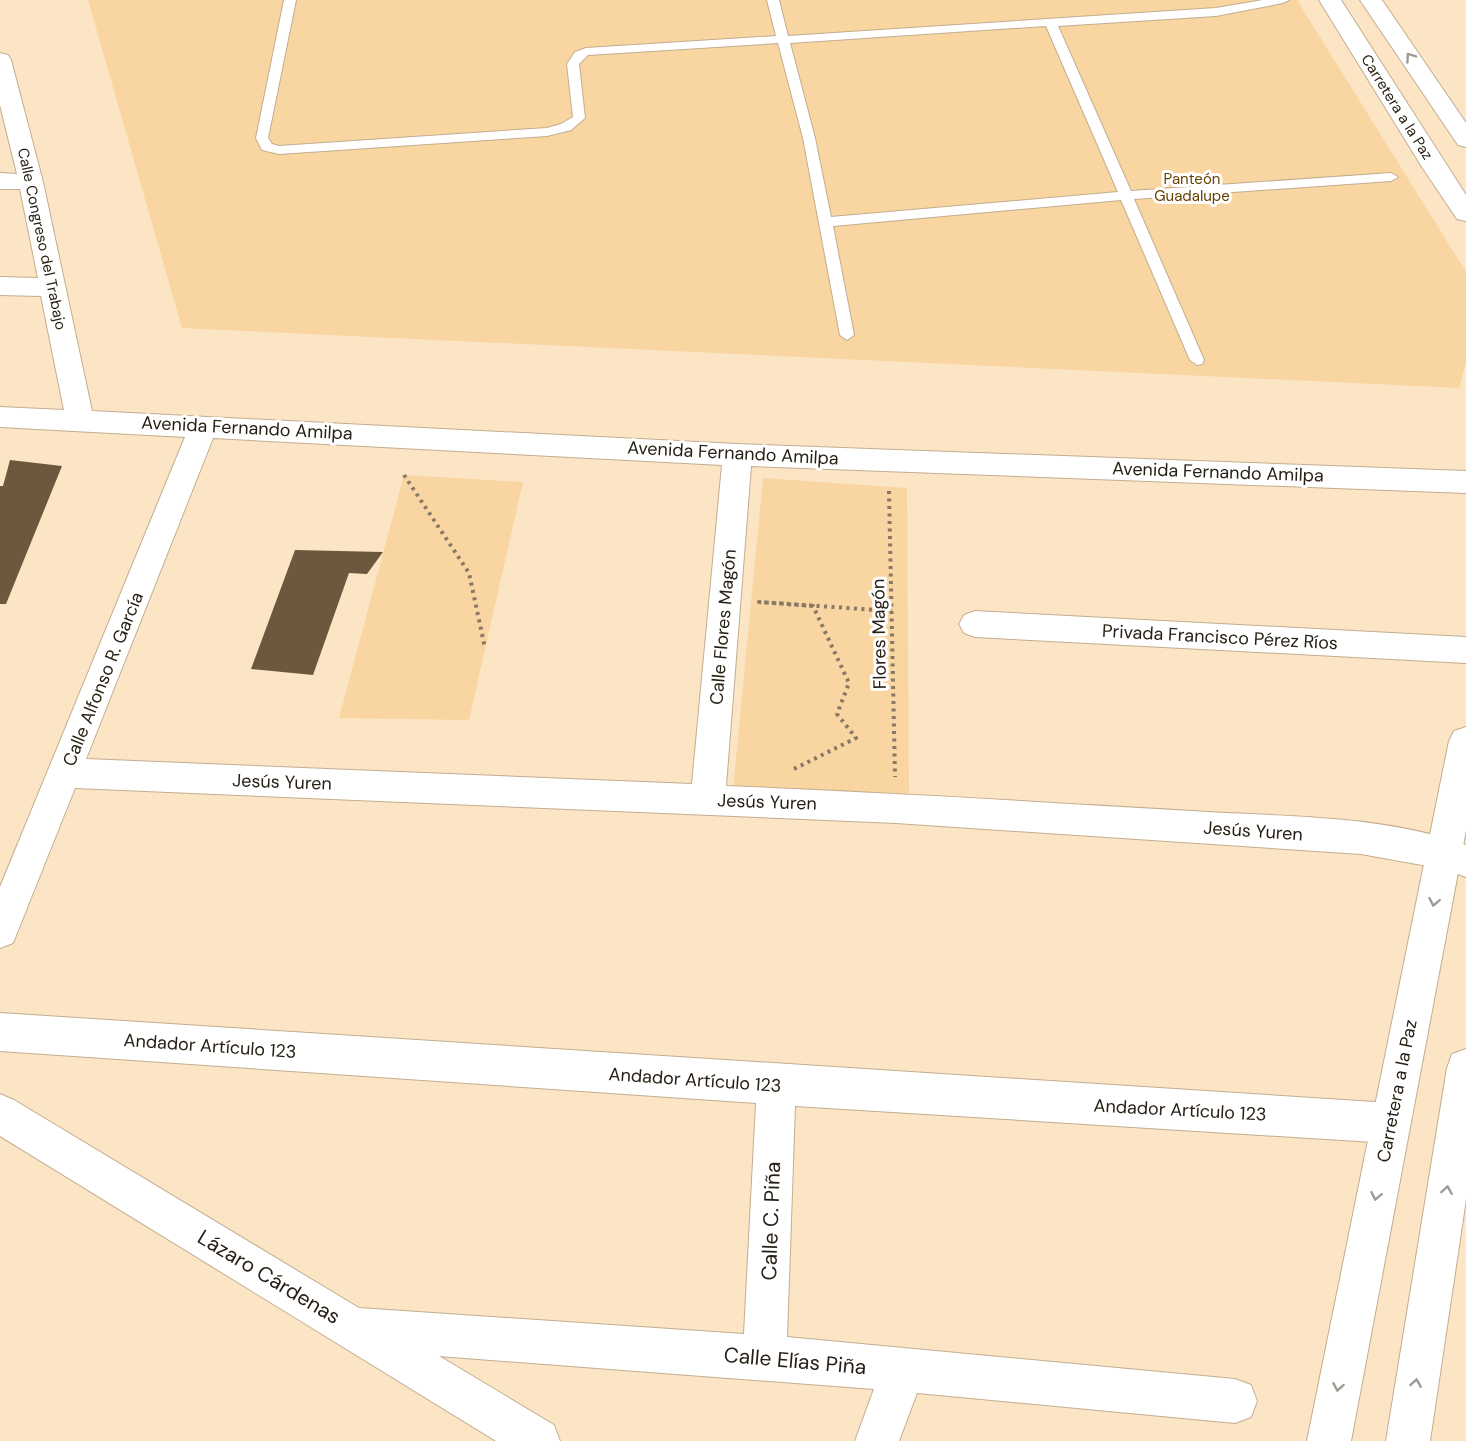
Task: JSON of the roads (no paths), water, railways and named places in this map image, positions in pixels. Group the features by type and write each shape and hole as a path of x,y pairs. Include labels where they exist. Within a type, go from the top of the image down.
{"street":[{"path":"1333,5 1373,3 1466,140"},
{"name":"Carretera a la Paz","path":"1333,5 1434,167 1466,213"},
{"name":"Calle Congreso del Trabajo","path":"0,60 31,182 80,419"},
{"path":"1433,90 1466,117"},
{"path":"1434,167 1466,166"},
{"path":"0,181 31,182"},
{"path":"0,286 53,287"},
{"name":"Avenida Fernando Amilpa","path":"0,417 80,419 737,454 1466,482"},
{"name":"Calle Alfonso R. García","path":"0,931 203,427"},
{"name":"Calle Flores Magón","path":"708,800 737,454"},
{"name":"Privada Francisco Pérez Ríos","path":"975,624 1466,650"},
{"name":"Carretera a la Paz","path":"1329,1441 1390,1123 1455,857 1466,741"},
{"name":"Jesús Yuren","path":"65,773 896,808 1361,838 1455,857"},
{"name":"Andador Artículo 123","path":"0,1032 776,1085 1390,1123"},
{"path":"1408,1441 1466,1068"},
{"name":"Calle C. Piña","path":"765,1357 776,1085"},
{"name":"Lázaro Cárdenas","path":"0,1114 538,1441"},
{"name":"Calle Elías Piña","path":"354,1329 765,1357 1235,1401"},
{"path":"877,1441 903,1370"}],"lane":[{"path":"290,0 262,138 267,147 279,150 547,132 567,127 579,118 573,64 579,55 586,52 1216,12 1283,0"},
{"path":"773,0 809,138 847,335"},
{"path":"1051,22 1197,360"},
{"path":"825,222 1391,177"}],"park label":[{"name":"Panteón Guadalupe","path":"1192,188"}]}
